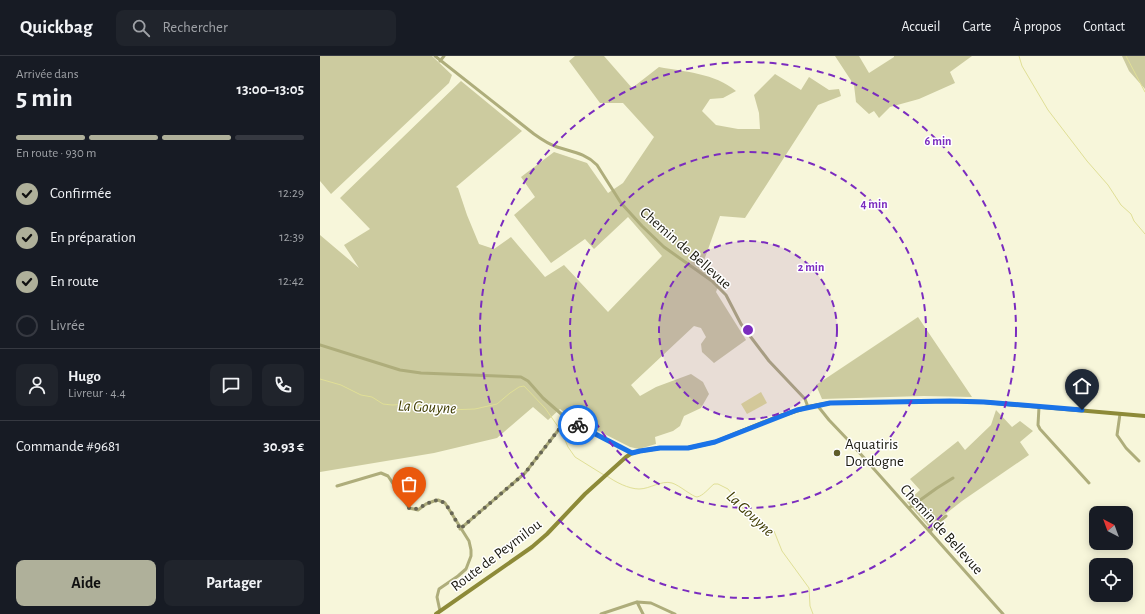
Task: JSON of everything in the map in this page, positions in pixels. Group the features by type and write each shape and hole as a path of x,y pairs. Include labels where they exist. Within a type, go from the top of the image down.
{"street":[{"name":"Chemin de Bellevue","path":"435,56 534,134 550,144 583,154 593,161 624,206 642,226 664,247 707,278 726,295 741,324 769,361 805,399 808,407"},
{"path":"440,61 444,56"},
{"path":"320,344 400,370 422,373 521,377 528,381 543,398 567,419 632,453 660,448 688,448 715,442 777,417 808,407 830,403 888,401 984,402 1145,416"},
{"name":"Chemin de Bellevue","path":"817,405 828,420 849,441 1003,614"},
{"path":"1039,407 1038,425 1040,429 1089,483"},
{"path":"1120,414 1117,435 1126,448 1139,461"},
{"path":"460,529 525,473 567,419"},
{"name":"Route de Peymilou","path":"436,614 532,546 602,478 632,453"},
{"path":"337,486 381,473 388,476 409,508 418,510 430,502 438,500 446,505 469,541 471,556 463,573 439,588 438,597 440,611"},
{"path":"909,508 953,478"},
{"path":"930,532 934,526 946,516"},
{"path":"637,602 643,614"},
{"path":"601,614 637,602 651,604 675,614"}],"green space":[{"path":"320,56 432,56 452,75 449,83 331,194 320,181"},
{"path":"575,56 604,56 632,88 659,67 699,74 718,80 736,91 723,98 710,99 702,111 716,125 738,129 760,129 759,113 754,95 775,74 801,90 809,77 829,90 839,89 841,96 818,105 745,218 720,216 702,266 718,287 716,292 746,340 714,363 702,352 701,344 706,337 701,328 694,326 631,385 640,396 656,387 691,374 703,382 709,394 701,408 684,416 680,426 673,431 655,437 656,444 639,449 630,447 571,417 560,409 548,420 533,407 497,438 434,453 320,472 320,235 359,268 344,245 370,229 340,198 461,81 522,131 456,187 458,188 479,244 494,249 511,237 545,277 564,265 608,312 662,256 628,217 594,249 585,239 551,263 514,215 535,197 521,177 554,152 587,163 608,193 623,183 654,137 623,103 600,103 569,61"},
{"path":"835,56 859,56 869,73 894,56 972,56 950,72 955,83 919,99 890,107 879,118 874,111 869,114 856,102 854,85"},
{"path":"1122,56 1145,56 1145,89 1129,71"},
{"path":"918,317 972,397 924,396 822,399 816,385"},
{"path":"996,410 1012,427 1020,421 1033,431 1020,442 1029,455 962,501 929,527 907,502 920,490 910,479 958,441 965,450 991,425"}],"shaded area":[{"path":"761,392 767,403 747,414 741,404"}],"waterway":[{"path":"1019,56 1022,66 1048,110 1087,161 1108,185 1121,205 1131,214 1134,221 1145,234"},
{"path":"1126,56 1145,92"},
{"name":"La Gouyne","path":"320,379 341,385 361,395 372,397 383,404 412,404 448,410 475,409 497,404 510,393 519,387 524,386 545,408 559,428"},
{"name":"La Gouyne","path":"561,431 568,447 575,457 604,475"},
{"name":"La Gouyne","path":"607,476 622,485 635,489 643,489 668,482 697,497 704,494 714,484 718,484 728,489 745,511 763,528 774,531 782,551 809,588 810,606 813,614"}],"way so far":[{"path":"409,508 412,510 418,510 426,504 438,500 445,503 460,529 528,470 567,419 578,425"}],"place":[{"name":"Aquatiris Dordogne","path":"837,453"}],"route":[{"path":"578,425 632,453 660,448 688,448 715,442 797,410 830,403 950,401 984,402 1082,410"}]}
